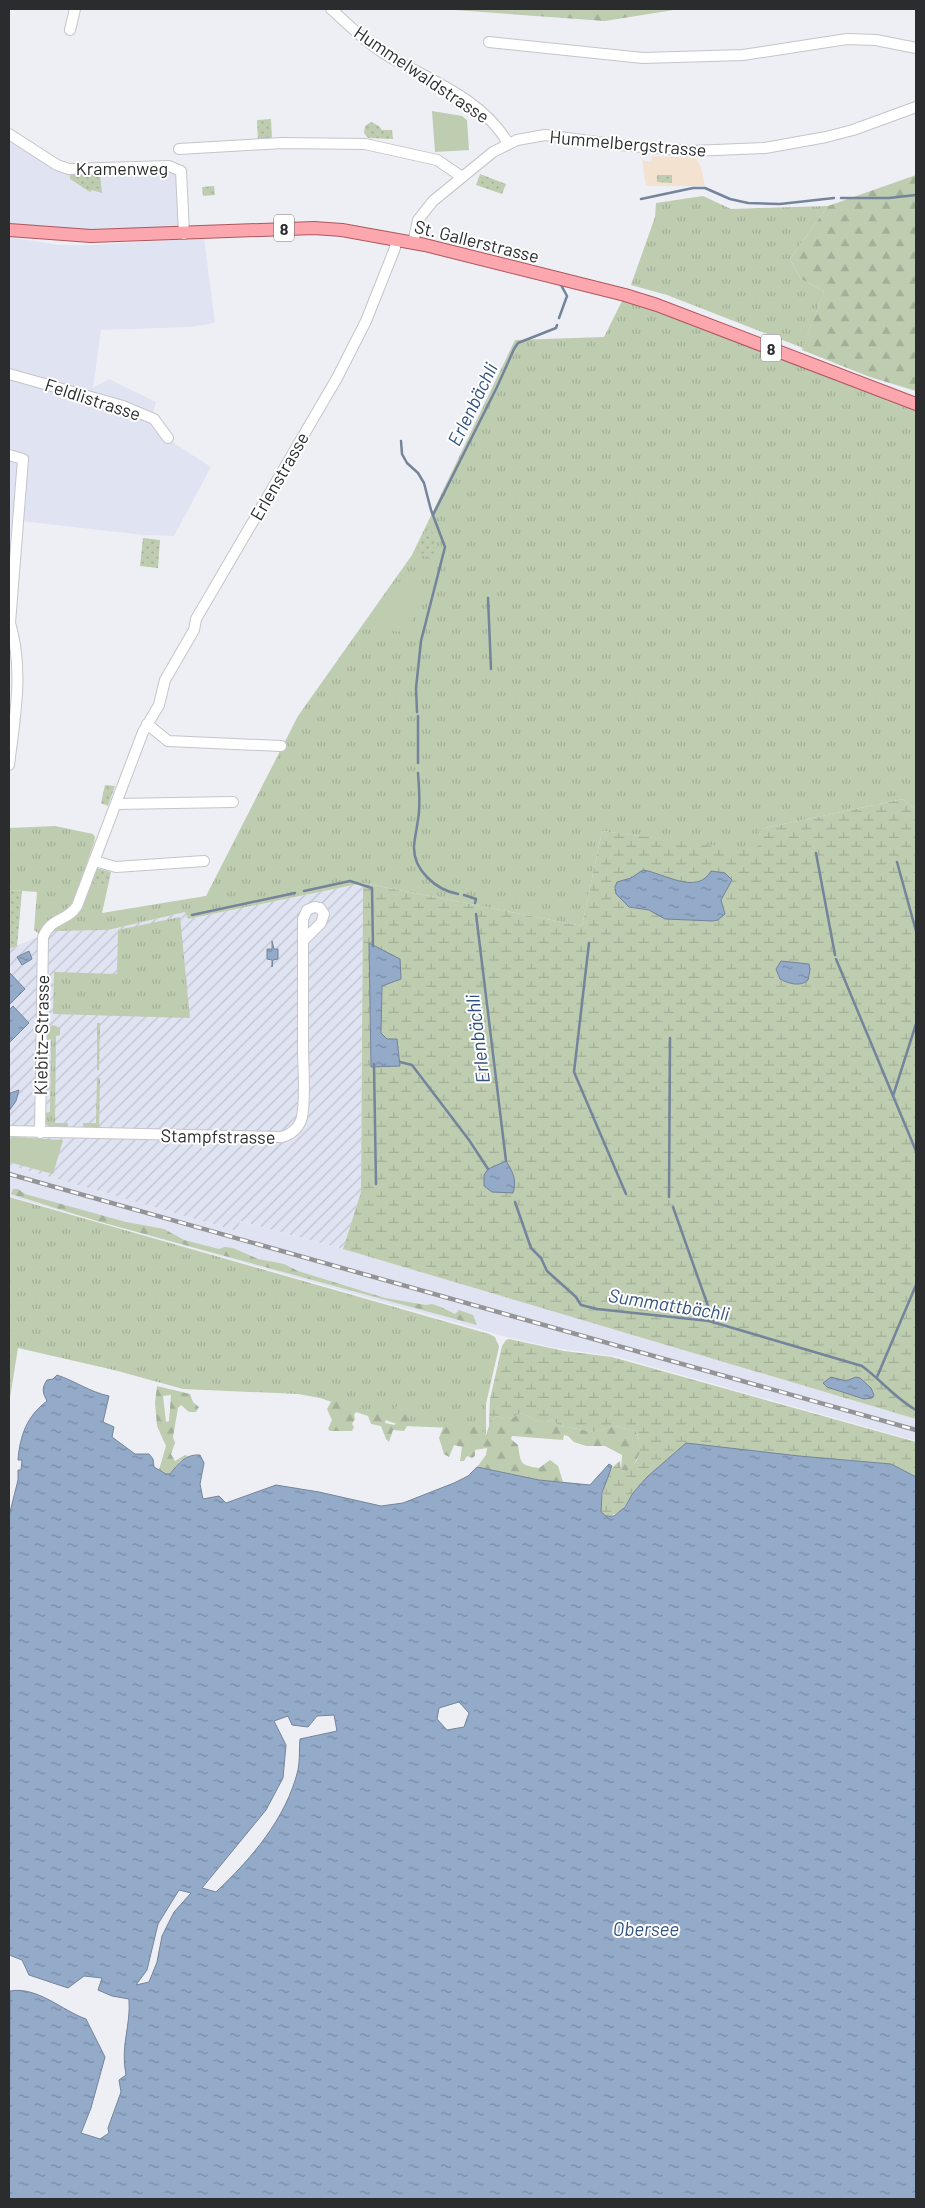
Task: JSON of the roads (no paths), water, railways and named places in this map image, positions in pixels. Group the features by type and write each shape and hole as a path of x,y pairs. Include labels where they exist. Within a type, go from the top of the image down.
{"main road":[{"name":"St. Gallerstrasse","path":"9,230 91,236 314,228 342,230 396,239 617,293 657,305 916,404"}],"street":[{"path":"70,30 75,9"},
{"name":"Hummelwaldstrasse","path":"331,9 384,54 481,109 499,128 508,143"},
{"path":"489,42 643,58 743,55 847,38 876,40 916,48"},
{"name":"Hummelbergstrasse","path":"413,243 416,226 423,212 433,201 508,143 545,135 628,146 691,151 765,148 794,144 844,132 916,107"},
{"name":"Kramenweg","path":"9,134 57,165 69,168 169,166 178,169 181,171 184,234"},
{"path":"179,149 282,143 365,144 437,160 462,177"},
{"name":"Erlenstrasse","path":"146,724 157,710 165,680 194,630 196,619 359,335 395,248 396,239"},
{"name":"Feldlistrasse","path":"9,374 123,406 154,419 168,438"},
{"path":"9,456 22,459 10,622 16,643 19,679 11,718 9,765"},
{"path":"204,861 116,867 94,861 146,724 168,741 281,746"},
{"path":"116,804 233,802"},
{"name":"Kiebitz-Strasse","path":"40,1133 43,937 52,923 76,909 94,861"},
{"name":"Stampfstrasse","path":"9,1131 281,1138 293,1132 302,1118 303,1104 303,941"}],"water":[{"path":"643,870 689,882 697,882 705,878 711,871 725,873 732,880 721,900 725,914 718,920 713,921 665,919 649,910 629,907 616,894 615,887 617,882 631,878"},
{"path":"272,941 274,949 278,949 278,959 273,960 272,967 272,960 267,959 267,949 272,949"},
{"path":"369,943 400,959 401,979 382,986 381,1033 387,1039 397,1039 400,1066 371,1067"},
{"path":"29,951 32,959 22,965 17,957"},
{"path":"781,961 809,964 808,980 802,984 795,984 780,979 776,969"},
{"path":"9,972 25,989 9,1005"},
{"path":"13,1006 29,1023 9,1043 9,1010"},
{"path":"19,1090 16,1101 9,1111 10,1093"},
{"path":"506,1161 514,1176 513,1193 492,1192 484,1186 484,1175 488,1169"},
{"name":"Obersee","path":"57,1375 95,1392 109,1396 103,1422 114,1427 112,1437 135,1454 149,1454 153,1459 154,1467 166,1474 170,1474 186,1458 200,1455 204,1463 200,1484 203,1499 219,1496 226,1503 276,1485 319,1492 381,1506 403,1503 454,1483 468,1476 477,1467 539,1480 590,1485 609,1464 612,1466 602,1493 601,1512 606,1516 614,1516 625,1507 633,1493 647,1477 686,1443 891,1464 916,1477 916,2199 9,2199 10,1991 30,1992 86,2019 105,2057 91,2108 81,2133 100,2139 109,2133 108,2128 121,2092 119,2080 126,2075 124,2055 129,2018 129,1999 112,1996 98,1990 102,1978 84,1976 68,1988 29,1975 22,1960 9,1955 9,1516 18,1480 18,1470 21,1470 22,1460 18,1460 23,1434 34,1413 47,1401 43,1388 47,1380 53,1379","holes":["459,1702 469,1713 464,1727 447,1730 437,1719 439,1708","334,1715 337,1731 300,1739 298,1770 292,1788 285,1805 266,1837 242,1866 216,1892 202,1888 266,1810 283,1778 286,1745 274,1721 288,1716 292,1725 308,1727 317,1716","179,1890 191,1893 174,1912 162,1936 157,1962 149,1982 136,1985 147,1970 158,1924"]},
{"path":"831,1377 846,1381 856,1377 860,1378 871,1388 874,1395 872,1398 864,1399 827,1387 823,1383"}],"waterway":[{"name":"Erlenbächli","path":"641,199 693,188 705,188 730,199 748,203 780,204 834,198"},
{"name":"Erlenbächli","path":"841,198 889,198 916,195"},
{"name":"Erlenbächli","path":"559,318 567,296 561,285"},
{"name":"Erlenbächli","path":"433,515 514,349 518,343 556,328 557,325"},
{"name":"Erlenbächli","path":"401,441 402,454 424,483 431,510 445,547 421,641 416,688 417,712"},
{"path":"488,598 491,669"},
{"name":"Erlenbächli","path":"418,716 418,763"},
{"name":"Erlenbächli","path":"418,773 419,816 414,846 417,863 427,878 442,888 458,894"},
{"path":"816,853 835,955"},
{"path":"897,862 916,931"},
{"path":"304,891 350,881 372,888 373,946"},
{"path":"192,915 295,893"},
{"name":"Erlenbächli","path":"464,895 476,899 475,903"},
{"name":"Erlenbächli","path":"476,914 506,1161"},
{"path":"589,943 574,1072 626,1194"},
{"path":"836,959 916,1151"},
{"path":"893,1096 916,1024"},
{"path":"669,1197 670,1038"},
{"path":"400,1062 412,1065 469,1140 488,1169"},
{"path":"374,1064 376,1184"},
{"name":"Summattbächli","path":"515,1202 531,1248 541,1258 547,1271 576,1297 581,1305 597,1309 709,1321 862,1366 916,1410"},
{"path":"673,1207 714,1323"},
{"path":"877,1377 916,1285"}],"railway":[{"path":"9,1174 916,1430"}]}
